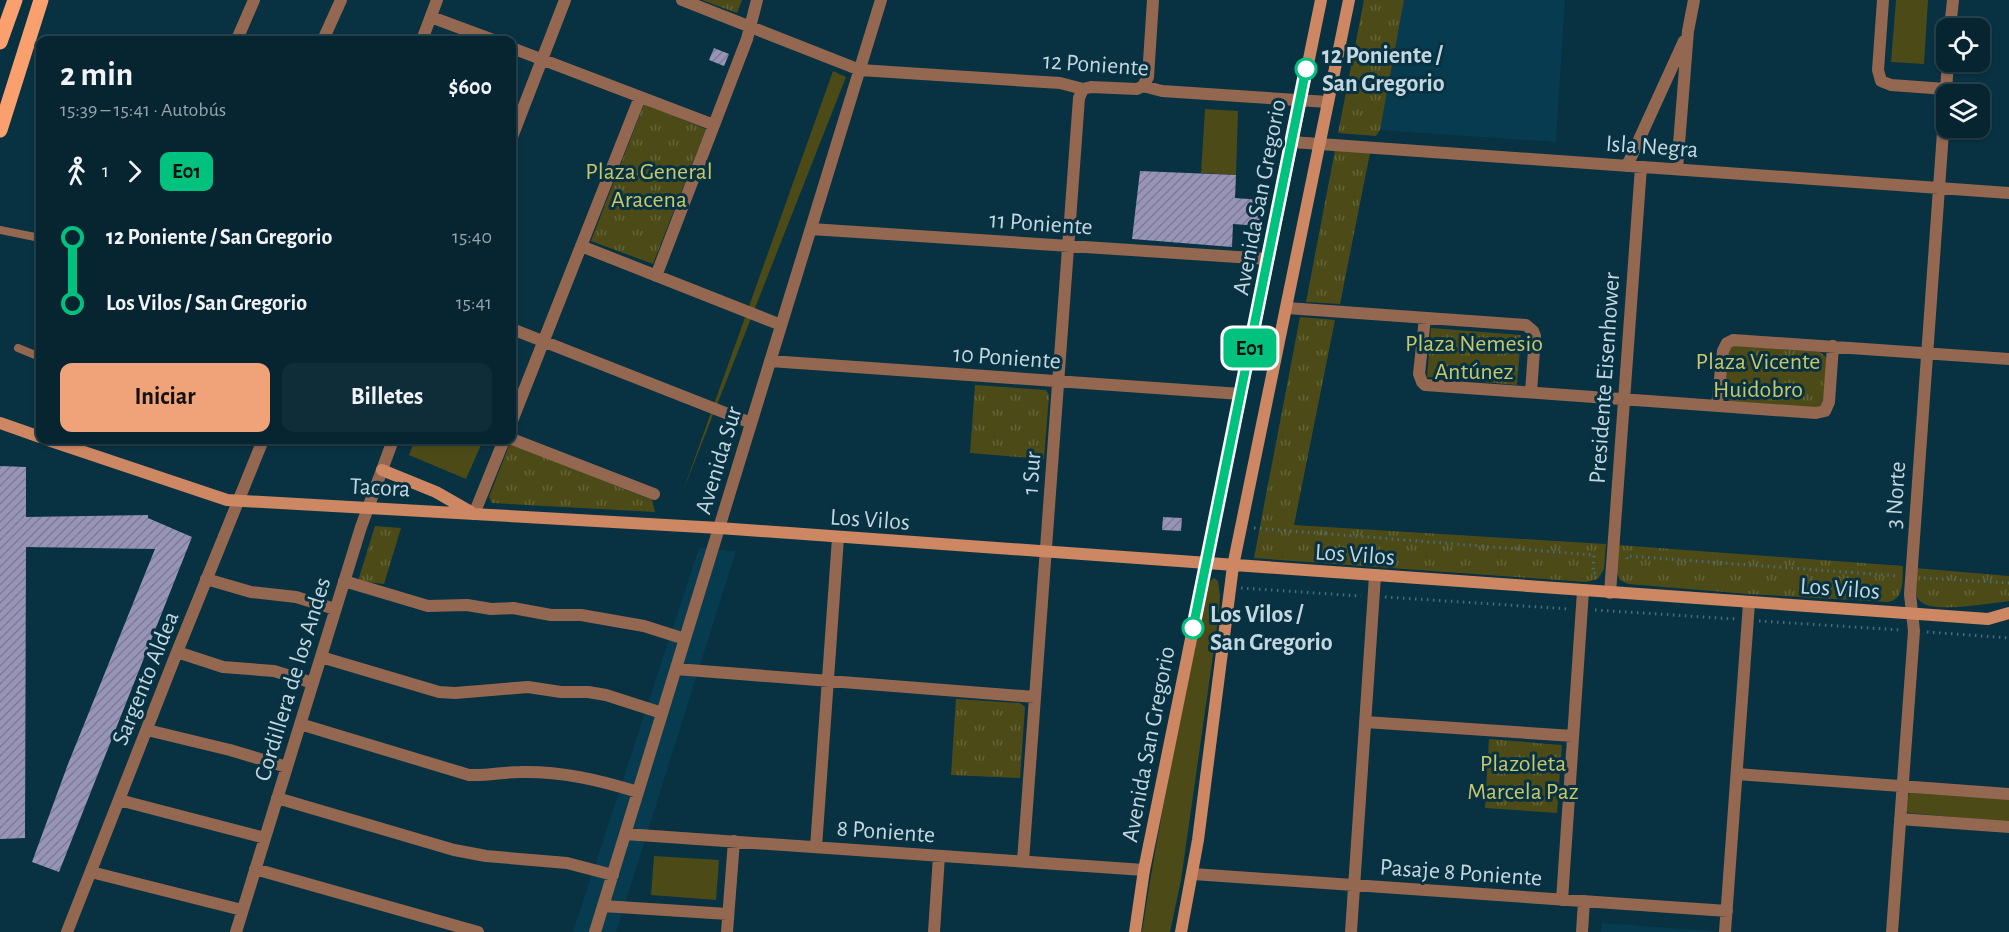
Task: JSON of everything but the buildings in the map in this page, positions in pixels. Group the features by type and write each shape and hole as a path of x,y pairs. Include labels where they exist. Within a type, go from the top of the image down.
{"main road":[{"path":"0,42 15,0"},
{"path":"0,130 41,0"}],"street":[{"path":"238,36 254,0"},
{"path":"325,36 341,0"},
{"path":"424,36 437,0"},
{"path":"516,127 565,0"},
{"name":"12 Poniente","path":"682,0 860,70 1060,82 1083,89 1091,87 1137,89 1143,86 1162,91 1329,102"},
{"path":"657,276 750,27 757,0"},
{"name":"Avenida Sur","path":"595,932 881,0"},
{"path":"1143,86 1148,77 1153,0"},
{"name":"Avenida San Gregorio","path":"1135,932 1144,870 1321,0"},
{"name":"Avenida San Gregorio","path":"1181,932 1193,874 1233,566 1349,0"},
{"path":"1677,169 1688,31 1694,0"},
{"path":"1883,0 1878,74 1881,81 1891,85 1936,88"},
{"path":"1951,18 1953,0"},
{"path":"431,17 481,36"},
{"path":"1627,166 1688,31"},
{"path":"516,49 714,125"},
{"name":"1 Sur","path":"1023,861 1079,98 1083,89"},
{"path":"516,411 640,97"},
{"name":"3 Norte","path":"1892,932 1914,631 1910,594 1911,577 1942,138"},
{"name":"Isla Negra","path":"1292,141 2009,193"},
{"name":"Presidente Eisenhower","path":"1610,593 1641,167"},
{"name":"11 Poniente","path":"811,229 1268,259"},
{"path":"581,246 781,325"},
{"path":"1287,308 1521,324 1530,328 1535,336 1531,392"},
{"path":"1425,318 1419,374 1425,385 1816,414 1825,411 1829,402 1833,346"},
{"path":"516,331 751,423"},
{"path":"1717,406 1723,351 1730,341 1737,339 2009,359"},
{"name":"10 Poniente","path":"770,361 1241,394"},
{"path":"0,423 36,436"},
{"path":"516,442 654,494"},
{"name":"Tacora","path":"60,444 220,499 719,528"},
{"name":"Sargento Aldea","path":"67,932 261,444"},
{"name":"Cordillera de los Andes","path":"236,932 367,507 391,444"},
{"path":"381,470 436,492 474,514 502,444"},
{"name":"Los Vilos","path":"719,528 2009,621"},
{"path":"816,847 838,538"},
{"path":"1351,932 1375,576"},
{"path":"206,579 251,592 296,597 335,609"},
{"path":"344,581 428,606 467,605 491,609 513,608 551,615 581,615 644,626 685,639"},
{"path":"1562,900 1583,591"},
{"path":"1725,932 1749,603"},
{"name":"Los Vilos","path":"1988,619 2009,613"},
{"path":"177,652 223,667 264,669 312,683"},
{"path":"321,657 439,692 455,693 528,687 561,692 588,692 606,695 662,713"},
{"path":"676,669 1035,697"},
{"path":"1365,722 1573,736"},
{"path":"300,724 469,775 519,772 577,776 638,792"},
{"path":"147,730 241,753 286,767"},
{"path":"1737,774 2009,794"},
{"path":"277,798 454,850 499,858 567,862 612,875"},
{"path":"119,800 265,838"},
{"path":"1900,819 2009,827"},
{"name":"8 Poniente","path":"625,834 1144,870"},
{"path":"727,932 734,841"},
{"path":"934,932 939,856"},
{"path":"255,869 478,932"},
{"path":"91,872 242,910"},
{"name":"Pasaje 8 Poniente","path":"1193,874 1727,911"},
{"path":"1582,932 1584,901"},
{"path":"603,906 728,914"}],"lane":[{"path":"0,230 36,237"},
{"path":"18,348 36,355"}],"path":[{"path":"1254,528 1594,555 1593,573 1625,575 1627,556 2009,583"},
{"path":"1231,587 2009,638"}],"shaded area":[{"path":"1404,0 1565,0 1556,142 1380,130"},
{"path":"699,548 736,551 616,932 573,932"},
{"path":"1602,923 1713,931 1713,932 1601,932"}],"green space":[{"path":"702,0 742,0 737,13"},
{"path":"1364,0 1404,0 1380,130 1376,136 1338,133"},
{"path":"1896,0 1928,0 1924,64 1891,62"},
{"path":"833,71 846,77 683,491"},
{"name":"Plaza General Aracena","path":"644,104 706,129 653,264 591,241"},
{"path":"1205,109 1238,111 1236,175 1201,173"},
{"path":"1335,150 1370,153 1340,304 1306,302"},
{"path":"1300,317 1335,320 1294,525 1606,544 1604,569 1598,579 1586,582 1254,558"},
{"name":"Plaza Nemesio Antúnez","path":"1431,328 1521,335 1517,385 1427,377"},
{"name":"Plaza Vicente Huidobro","path":"1732,345 1820,352 1828,359 1824,403 1820,408 1729,401 1725,389 1725,373 1727,357"},
{"path":"975,385 1046,390 1049,395 1044,459 970,453"},
{"path":"413,444 481,445 466,479 409,455"},
{"path":"510,444 512,444 652,500 655,512 492,503 489,497"},
{"path":"375,526 401,528 384,584 358,581"},
{"path":"1618,545 1903,566 1902,583 1900,593 1888,602 1628,584 1620,580 1617,573"},
{"path":"1915,568 2009,576 2009,601 1962,607 1926,605 1916,594"},
{"path":"1214,578 1218,581 1220,595 1219,613 1181,880 1170,932 1142,932 1164,804 1206,591 1210,581"},
{"path":"956,699 1020,703 1025,707 1020,778 951,775"},
{"name":"Plazoleta Marcela Paz","path":"1489,739 1562,745 1557,813 1485,808"},
{"path":"1911,792 2009,798 2009,822 1909,813 1906,811 1906,797"},
{"path":"654,856 719,860 716,900 651,895"}],"bus line":[{"name":"E01","path":"1193,628 1306,69"}],"place":[{"name":"12 Poniente / San Gregorio","path":"1306,69"},
{"name":"Los Vilos / San Gregorio","path":"1193,628"}]}
